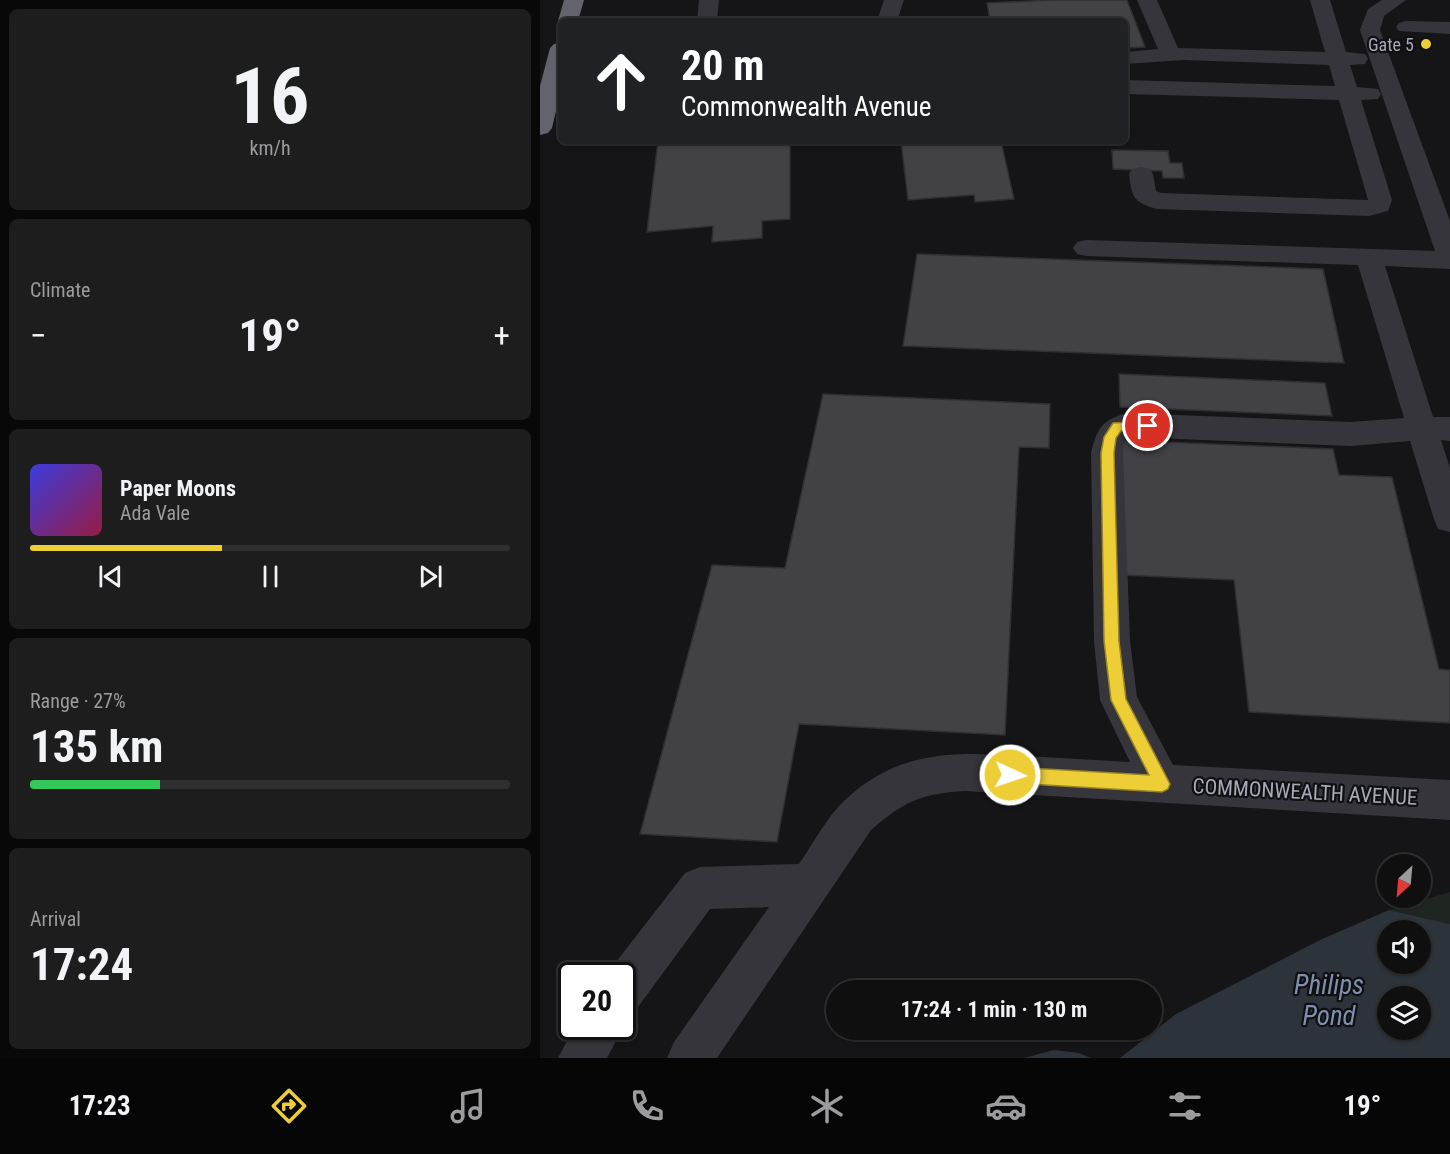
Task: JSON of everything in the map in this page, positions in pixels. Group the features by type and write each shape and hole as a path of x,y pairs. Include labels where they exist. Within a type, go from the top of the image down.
{"highway":[{"path":"569,18 574,0"},
{"path":"540,128 558,59"}],"street":[{"path":"707,18 709,0"},
{"path":"888,18 894,0"},
{"path":"1147,0 1170,54"},
{"path":"1141,174 1144,195 1157,201 1376,207 1380,200 1320,0"},
{"path":"1086,248 1450,259 1380,60 1370,25 1379,3"},
{"path":"1406,27 1450,28"},
{"path":"1128,58 1170,54 1380,60"},
{"path":"1128,87 1392,94"},
{"path":"1369,257 1436,429 1450,519"},
{"path":"1143,782 1119,700 1111,630 1107,453 1112,431 1118,427 1127,426 1351,434 1436,429"},
{"name":"COMMONWEALTH AVENUE","path":"690,1058 847,828 868,806 894,788 921,777 965,772 1450,800"},
{"path":"636,973 700,888 808,885"},
{"path":"581,1058 592,1040"}],"shaded area":[{"path":"1450,892 1450,924 1389,910 1431,908 1431,898"}],"water":[{"name":"Philips Pond","path":"1389,910 1450,924 1450,1058 1120,1058 1143,1040 1162,1040 1162,1025 1176,1014 1320,940"},
{"path":"1054,1050 1079,1053 1091,1058 1024,1058"}],"building":[{"path":"1127,0 1145,47 1128,48 1128,18 990,18 987,3"},
{"path":"658,144 790,144 790,219 762,221 762,238 712,242 713,226 647,232"},
{"path":"901,144 1002,144 1014,199 975,202 974,195 908,200"},
{"path":"1112,150 1168,151 1170,163 1182,163 1184,178 1163,178 1162,171 1113,169"},
{"path":"917,254 1323,269 1344,363 903,346"},
{"path":"1119,374 1325,383 1332,416 1120,407"},
{"path":"823,394 1050,404 1049,448 1019,447 1005,735 799,724 777,842 640,834 712,565 785,568"},
{"path":"1118,440 1333,449 1339,475 1392,477 1439,669 1450,670 1450,723 1249,712 1234,580 1122,575"}],"place":[{"name":"Gate 5","path":"1426,44"}],"route":[{"path":"1010,775 1162,784 1126,719 1119,700 1112,641 1107,453 1112,431 1118,427 1148,426"}]}
